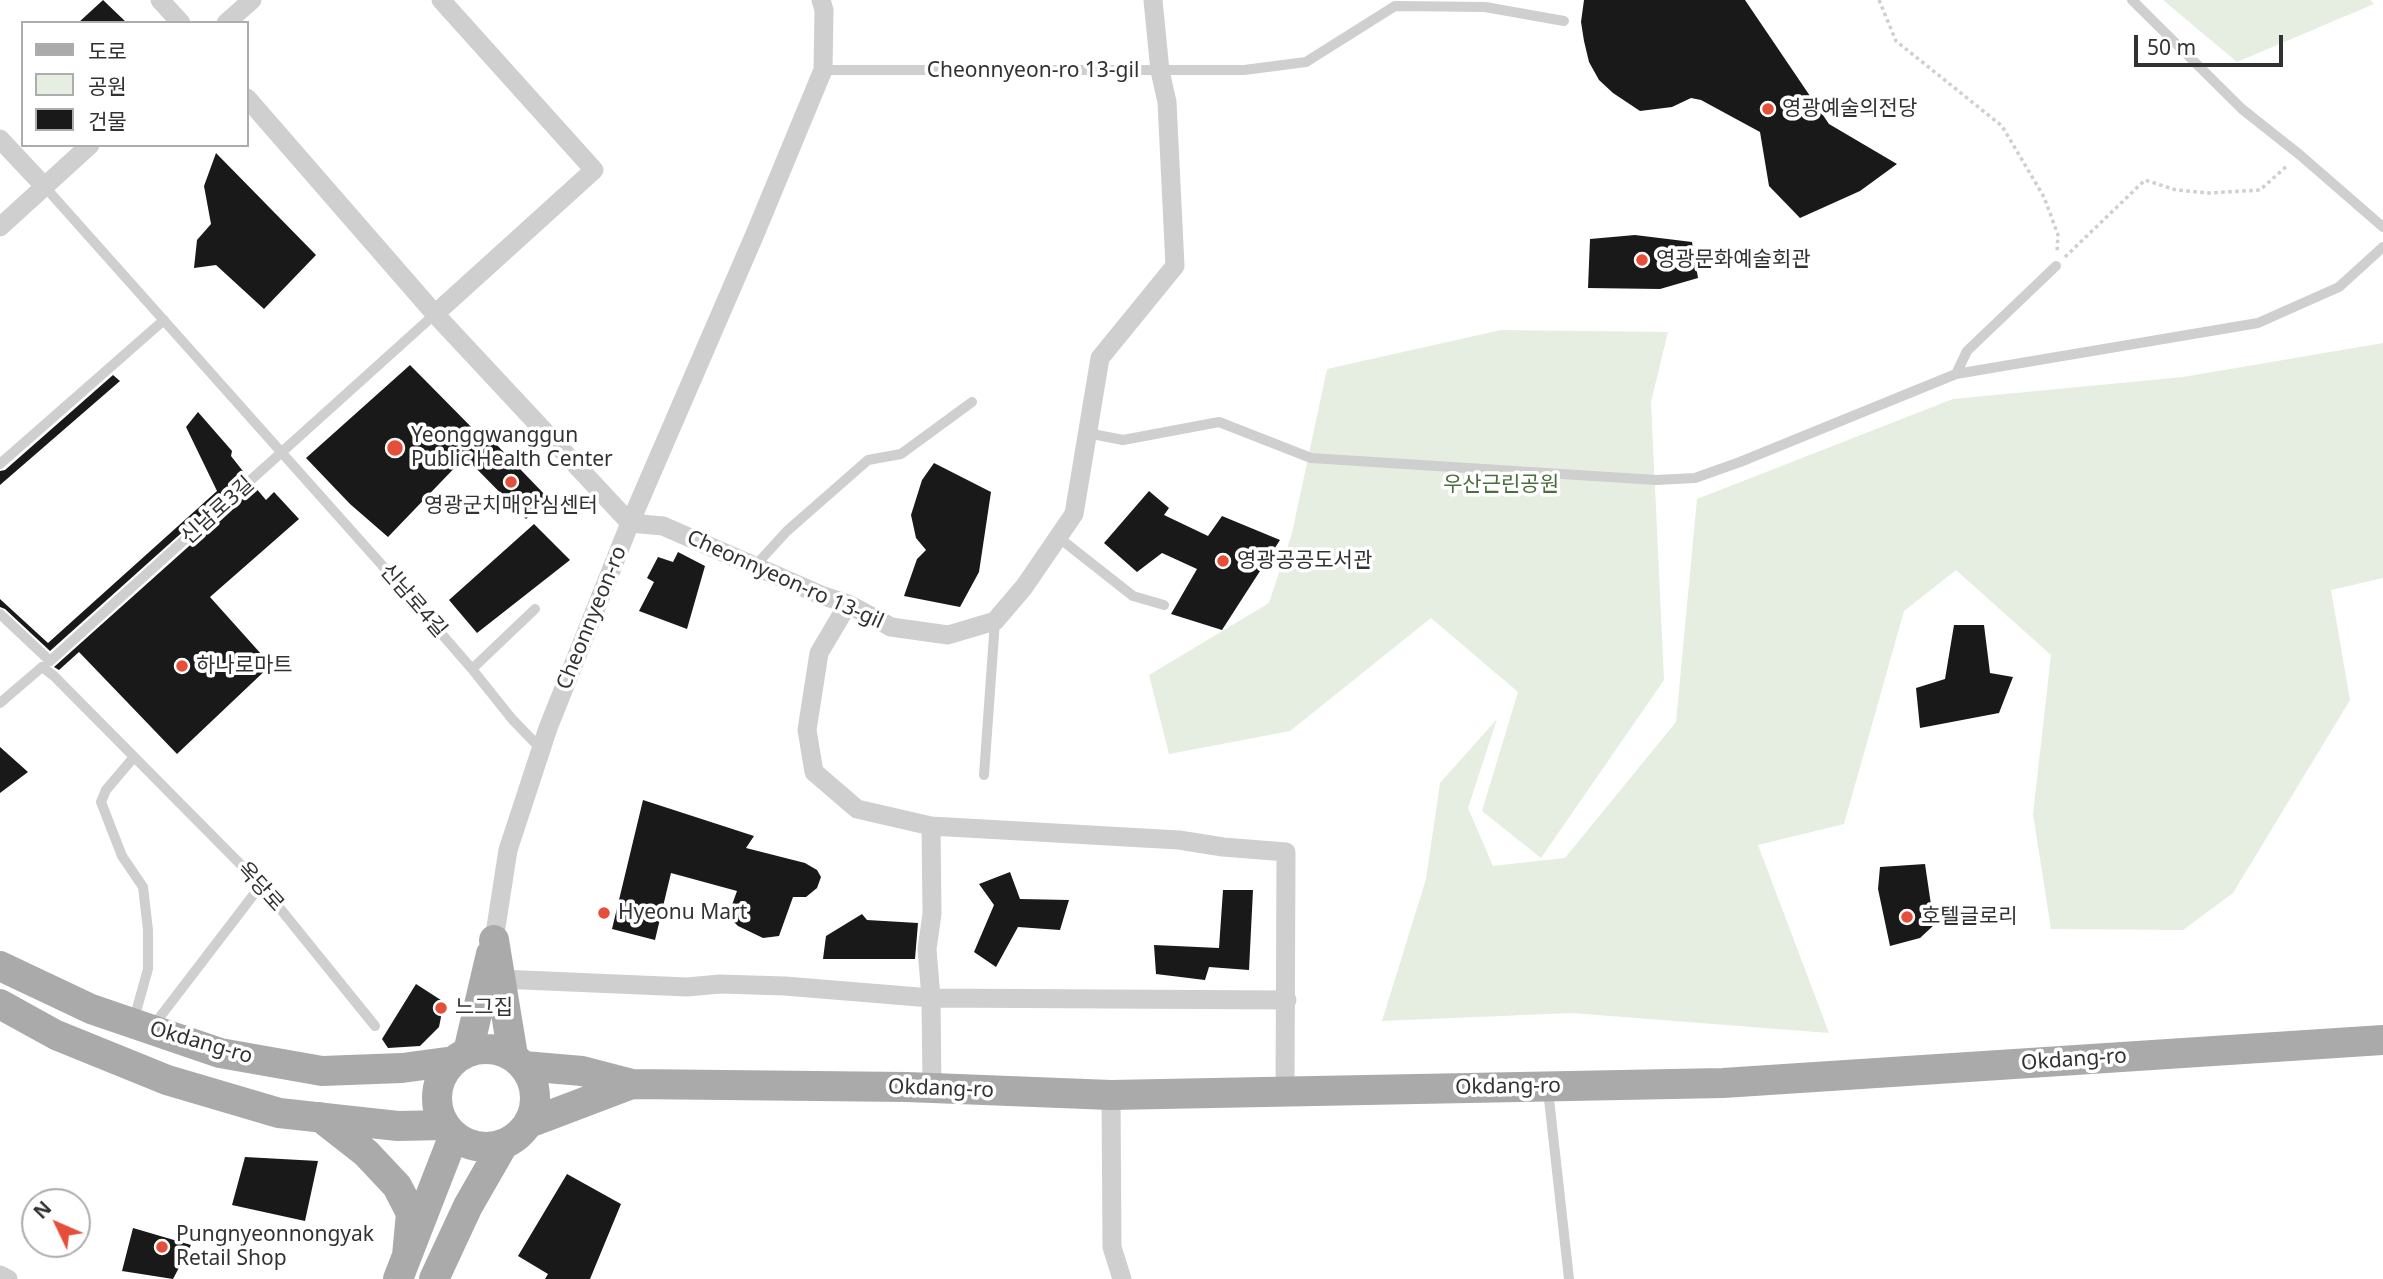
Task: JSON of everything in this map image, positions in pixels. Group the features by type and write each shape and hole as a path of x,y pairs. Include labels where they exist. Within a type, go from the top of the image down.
{"main road":[{"path":"494,940 518,1061 532,1079 536,1094 529,1123 518,1136 503,1145 477,1147 449,1130 439,1112 437,1098 445,1071 461,1057 494,940"},
{"name":"Okdang-ro","path":"0,965 91,1009 220,1053 322,1072 402,1068 461,1057 483,1049 499,1050 518,1061 582,1071 632,1084 932,1088 1111,1095 1723,1083 2383,1040"},
{"name":"Okdang-ro","path":"0,1004 56,1035 167,1080 279,1113 449,1130"},
{"path":"529,1123 632,1084"},
{"path":"320,1117 366,1153 397,1186 411,1213 403,1268"},
{"path":"403,1268 449,1130"},
{"path":"434,1279 468,1206 503,1145"}],"street":[{"path":"160,0 179,21"},
{"path":"228,21 252,0"},
{"path":"435,314 594,170 441,0"},
{"path":"630,523 823,70 824,10 821,0"},
{"name":"Cheonnyeon-ro 13-gil","path":"630,523 663,526 821,595 848,604 891,627 948,635 995,621 1024,587 1074,514 1100,358 1175,266 1167,102 1160,71 1153,0"},
{"name":"Cheonnyeon-ro","path":"248,99 435,314 630,523 541,749 508,850 494,940"},
{"path":"0,139 45,187"},
{"path":"0,227 88,147"},
{"path":"848,604 819,653 807,730 814,772 857,809 931,826 1179,840 1286,852 1285,1091"},
{"path":"931,826 932,914 927,950 931,998 932,1088"},
{"path":"500,979 687,987 720,984 785,986 931,998 1287,1000"},
{"path":"1111,1095 1112,1247 1122,1279"},
{"path":"0,1275 8,1279"}],"lane":[{"path":"2132,0 2242,109 2383,227"},
{"path":"1160,71 1244,70 1306,62 1395,6 1485,7 1564,21"},
{"name":"Cheonnyeon-ro 13-gil","path":"823,70 1160,71"},
{"name":"신남로4길","path":"45,187 541,749"},
{"path":"1087,433 1123,440 1219,422 1311,458 1656,480 1695,478 1956,374 2259,323 2339,287 2383,247"},
{"path":"1956,374 1967,351 2056,266"},
{"name":"신남로3길","path":"46,664 435,314"},
{"path":"0,464 164,320"},
{"path":"755,566 787,531 868,460 901,454 972,402"},
{"path":"1058,537 1133,596 1164,605"},
{"path":"472,669 536,609"},
{"path":"0,614 46,664 0,703"},
{"path":"984,775 995,621"},
{"name":"옥당로","path":"46,664 54,676 261,885 375,1026"},
{"path":"134,757 106,790 101,802 122,856 143,887 148,930 148,969 142,1026"},
{"path":"142,1026 261,885"},
{"path":"1547,1086 1569,1279"}],"path":[{"path":"1879,0 1896,41 2002,126 2044,197 2058,235 2056,266"},
{"path":"2056,266 2146,180 2176,190 2209,193 2260,190 2300,155"}],"green space":[{"path":"2163,0 2370,0 2374,4 2237,62"},
{"name":"우산근린공원","path":"1501,330 1668,332 1651,402 1664,680 1541,858 1482,811 1518,692 1431,618 1290,731 1169,754 1149,675 1269,603 1292,533 1327,369"},
{"path":"2383,343 2383,578 2331,590 2350,700 2233,893 2183,930 2051,929 2033,814 2051,655 1956,570 1904,611 1844,824 1758,845 1829,1033 1572,1013 1382,1021 1426,879 1440,783 1497,719 1468,808 1493,866 1565,858 1676,722 1697,499 1953,399 2183,377"}],"building":[{"path":"103,0 125,21 80,21"},
{"name":"영광예술의전당","path":"1584,0 1745,0 1829,124 1897,164 1860,191 1800,218 1769,186 1760,132 1701,100 1691,98 1672,107 1640,111 1599,80 1589,62 1584,41 1581,22"},
{"path":"216,153 316,255 264,309 216,265 194,268 197,240 211,224 204,186"},
{"name":"영광문화예술회관","path":"1635,235 1692,242 1698,278 1660,289 1588,288 1590,239"},
{"name":"Yeonggwanggun Public Health Center","path":"410,365 490,446 494,442 548,498 526,519 465,457 388,537 350,504 306,458"},
{"path":"113,375 120,381 0,485 0,471 5,470"},
{"path":"198,412 232,451 231,456 246,475 50,651 0,607 0,599 48,643 217,491 186,427"},
{"path":"934,463 991,492 979,572 960,607 904,596 917,559 926,550 916,538 911,515 922,480"},
{"name":"하나로마트","path":"255,487 266,500 274,492 299,519 210,597 271,665 177,754 79,652 59,670 54,667"},
{"name":"영광공공도서관","path":"1149,491 1169,508 1164,515 1208,536 1222,516 1280,540 1222,630 1171,614 1197,569 1162,553 1137,572 1104,543"},
{"path":"534,524 570,560 477,633 449,600"},
{"path":"678,552 705,566 687,629 639,611 654,582 647,578 658,557 673,562"},
{"path":"1954,625 1984,625 1990,673 2013,677 1999,713 1920,728 1916,688 1945,679"},
{"path":"0,747 28,772 0,793"},
{"path":"643,800 754,836 746,848 805,863 817,870 821,877 817,888 806,897 793,897 779,936 763,938 738,926 728,916 737,891 671,873 655,940 612,929"},
{"path":"1925,864 1934,925 1920,938 1890,946 1878,889 1880,867"},
{"path":"1010,872 1020,899 1069,900 1060,930 1018,927 996,967 974,952 994,905 979,884"},
{"path":"1223,890 1253,890 1249,970 1209,967 1205,980 1156,974 1154,945 1219,948"},
{"path":"862,914 867,920 918,923 915,959 823,959 826,936"},
{"path":"416,984 444,1002 439,1027 420,1046 388,1048 382,1039"},
{"path":"245,1157 318,1161 305,1221 232,1205"},
{"path":"567,1174 621,1204 590,1279 545,1279 548,1274 518,1256"},
{"path":"133,1228 191,1245 173,1279 122,1271"}],"place":[{"name":"영광예술의전당","path":"1768,109"},
{"name":"영광문화예술회관","path":"1642,260"},
{"name":"Yeonggwanggun Public Health Center","path":"395,448"},
{"name":"영광군치매안심센터","path":"511,482"},
{"name":"영광공공도서관","path":"1223,561"},
{"name":"하나로마트","path":"182,666"},
{"name":"Hyeonu Mart","path":"604,913"},
{"name":"호텔글로리","path":"1907,917"},
{"name":"느그집","path":"441,1008"},
{"name":"Pungnyeonnongyak Retail Shop","path":"162,1247"}]}
